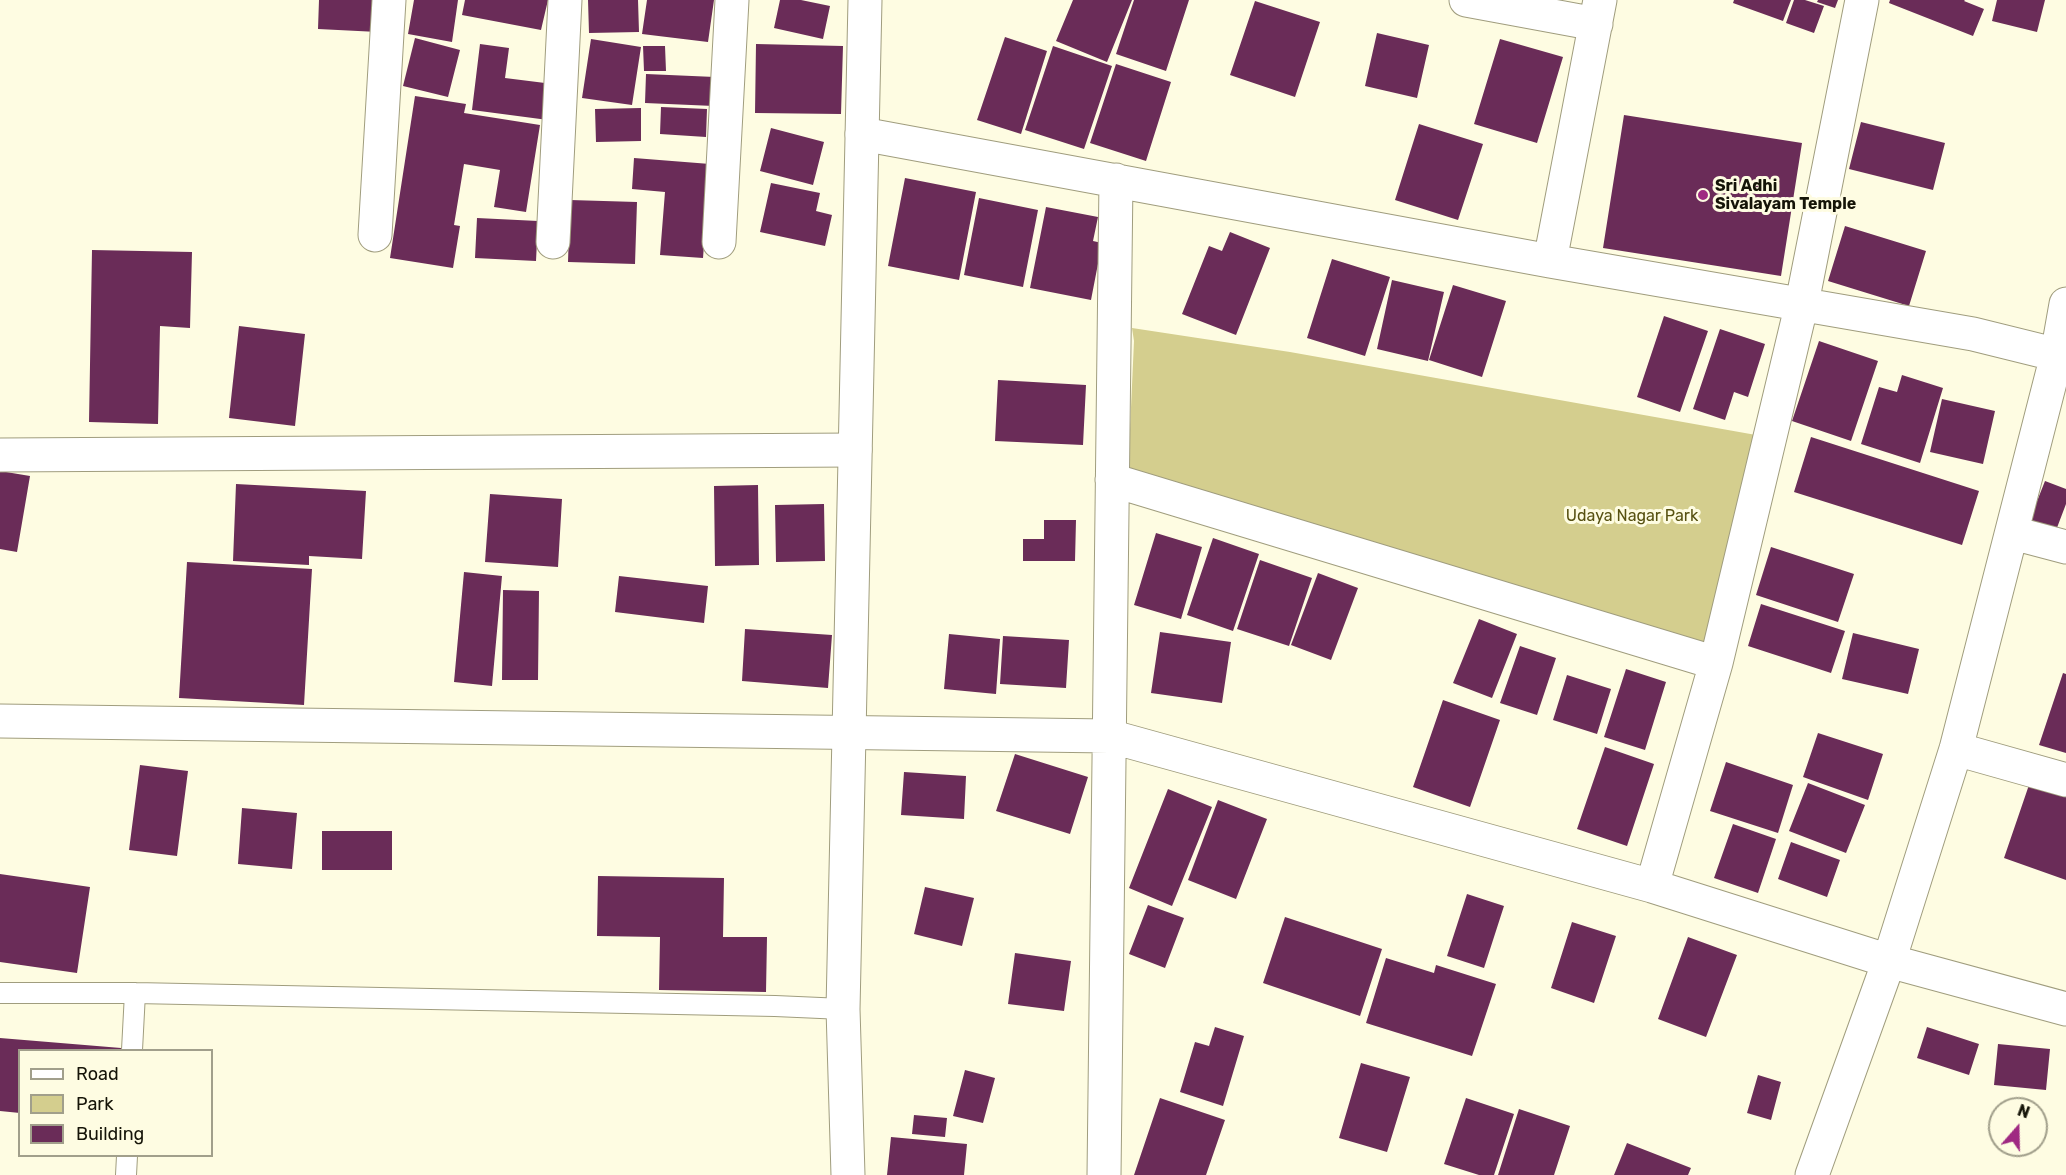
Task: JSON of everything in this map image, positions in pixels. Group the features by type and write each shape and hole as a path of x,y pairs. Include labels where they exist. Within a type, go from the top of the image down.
{"street":[{"path":"375,235 390,0"},
{"path":"553,242 565,0"},
{"path":"719,243 732,0"},
{"path":"848,1175 843,1009 865,0"},
{"path":"1466,0 1598,12 1550,261"},
{"path":"1652,886 1716,663 1802,303 1862,0"},
{"path":"862,134 1550,261 1973,334 2061,356"},
{"path":"1104,1175 1116,180"},
{"path":"1812,1175 1889,961 1956,749 2061,356 2066,304"},
{"path":"0,455 855,450"},
{"path":"1112,480 1716,663"},
{"path":"2013,533 2066,547"},
{"path":"0,721 1109,736 1652,886 1889,961 2066,1009"},
{"path":"1956,749 2066,780"}],"lane":[{"path":"0,993 135,993 775,1005 843,1009"},
{"path":"132,1049 135,993"},
{"path":"126,1175 127,1157"}],"green space":[{"name":"Udaya Nagar Park","path":"1132,328 1290,352 1756,435 1707,644 1128,474 1134,341"}],"building":[{"path":"319,0 380,0 378,32 318,29"},
{"path":"414,0 458,0 452,42 408,34"},
{"path":"465,0 548,0 541,30 462,15"},
{"path":"588,0 638,0 639,32 589,33"},
{"path":"647,0 714,0 708,42 642,34"},
{"path":"780,0 801,0 830,6 823,39 774,28"},
{"path":"1073,0 1132,0 1107,62 1056,41"},
{"path":"1134,0 1189,0 1166,71 1116,54"},
{"path":"1734,0 1791,0 1783,21 1733,3"},
{"path":"1794,0 1805,0 1824,6 1814,33 1786,23"},
{"path":"1818,0 1838,0 1835,8 1817,2"},
{"path":"1890,0 1965,0 1984,9 1973,36 1889,3"},
{"path":"1997,0 2045,0 2037,32 1992,21"},
{"path":"1255,1 1320,22 1295,97 1230,75"},
{"path":"1377,33 1429,45 1417,98 1365,86"},
{"path":"1005,37 1047,51 1021,134 977,120"},
{"path":"415,38 460,50 448,97 403,86"},
{"path":"591,39 641,47 632,105 582,98"},
{"path":"1500,39 1563,57 1537,143 1474,124"},
{"path":"480,44 509,48 505,78 553,84 548,120 472,110"},
{"path":"756,44 843,46 841,114 755,113"},
{"path":"643,46 665,46 666,71 644,71"},
{"path":"1053,46 1112,66 1084,149 1025,130"},
{"path":"1116,64 1171,82 1146,161 1090,143"},
{"path":"646,74 715,77 714,106 645,103"},
{"path":"415,96 466,104 464,113 540,125 526,212 494,207 500,170 464,164 454,225 460,226 453,268 390,258"},
{"path":"661,107 707,109 706,137 660,134"},
{"path":"641,108 641,141 596,142 595,109"},
{"name":"Sri Adhi Sivalayam Temple","path":"1624,115 1802,143 1781,276 1603,248"},
{"path":"1861,122 1945,143 1933,190 1849,169"},
{"path":"1419,124 1483,144 1458,220 1395,200"},
{"path":"771,128 824,142 813,185 760,171"},
{"path":"634,158 710,164 703,258 660,255 665,192 632,189"},
{"path":"905,178 976,192 959,280 888,266"},
{"path":"771,183 820,193 816,211 832,215 825,246 760,232"},
{"path":"979,198 1038,210 1023,287 964,275"},
{"path":"570,200 637,202 635,264 568,262"},
{"path":"1046,207 1098,217 1093,241 1102,243 1091,300 1030,288"},
{"path":"477,218 538,221 536,261 475,258"},
{"path":"1845,226 1926,251 1909,306 1828,281"},
{"path":"1230,232 1270,248 1236,335 1182,314 1209,246 1222,251"},
{"path":"92,250 192,252 190,328 160,326 158,424 89,422"},
{"path":"1332,259 1390,277 1365,356 1307,338"},
{"path":"1392,280 1444,292 1428,361 1377,349"},
{"path":"1453,285 1506,301 1482,377 1429,360"},
{"path":"1664,316 1708,331 1680,412 1637,397"},
{"path":"239,326 305,334 295,426 229,418"},
{"path":"1720,329 1765,344 1748,397 1734,392 1725,420 1693,409"},
{"path":"1819,341 1878,361 1851,441 1792,421"},
{"path":"1902,375 1943,388 1920,463 1861,444 1879,387 1897,392"},
{"path":"998,380 1086,385 1083,445 995,441"},
{"path":"1942,399 1995,411 1983,464 1930,452"},
{"path":"1811,437 1979,491 1962,545 1794,492"},
{"path":"0,471 30,476 17,552 0,549"},
{"path":"2045,481 2066,489 2066,504 2055,533 2028,524"},
{"path":"236,484 366,491 362,559 309,556 309,565 233,561"},
{"path":"758,485 759,565 715,566 714,486"},
{"path":"490,494 562,499 558,567 485,562"},
{"path":"824,504 825,561 776,562 775,505"},
{"path":"1044,520 1076,520 1075,561 1023,561 1023,539 1044,539"},
{"path":"1156,533 1202,547 1181,619 1134,605"},
{"path":"1213,538 1259,554 1233,631 1187,615"},
{"path":"1771,547 1854,574 1838,622 1756,595"},
{"path":"1260,560 1312,578 1289,646 1237,629"},
{"path":"187,562 312,569 304,705 179,698"},
{"path":"464,572 502,576 492,686 454,682"},
{"path":"1318,573 1358,588 1331,660 1291,645"},
{"path":"619,576 708,586 704,623 615,612"},
{"path":"503,590 539,591 538,680 502,680"},
{"path":"1761,604 1845,631 1831,673 1748,646"},
{"path":"1479,619 1517,634 1492,698 1453,683"},
{"path":"745,629 832,635 828,688 742,681"},
{"path":"1160,632 1231,642 1222,703 1151,693"},
{"path":"1853,633 1919,649 1908,694 1842,679"},
{"path":"949,634 1000,639 996,694 944,689"},
{"path":"1003,636 1069,640 1066,688 1000,684"},
{"path":"1520,646 1556,658 1537,715 1500,703"},
{"path":"1626,669 1666,682 1645,750 1604,737"},
{"path":"2063,673 2066,674 2066,753 2039,745"},
{"path":"1567,675 1611,689 1597,734 1553,720"},
{"path":"1443,700 1500,720 1470,807 1413,787"},
{"path":"1818,733 1883,754 1868,800 1803,777"},
{"path":"1605,747 1654,764 1627,846 1577,829"},
{"path":"1015,754 1088,777 1070,834 996,811"},
{"path":"1726,762 1793,785 1778,833 1710,811"},
{"path":"140,765 188,771 177,856 129,850"},
{"path":"904,772 966,776 964,819 901,815"},
{"path":"2030,782 2066,795 2066,880 2004,858"},
{"path":"1808,783 1865,805 1846,853 1789,831"},
{"path":"1168,789 1212,807 1172,906 1129,888"},
{"path":"1218,800 1267,819 1236,899 1188,880"},
{"path":"242,808 297,813 292,869 238,864"},
{"path":"1733,824 1776,839 1758,893 1714,878"},
{"path":"322,831 392,831 392,870 322,870"},
{"path":"1791,842 1840,860 1827,897 1778,879"},
{"path":"0,874 90,887 77,973 0,962"},
{"path":"598,876 724,878 723,937 767,937 766,992 659,990 660,937 597,936"},
{"path":"925,887 974,898 962,946 914,934"},
{"path":"1467,894 1504,906 1484,968 1447,956"},
{"path":"1148,905 1184,918 1165,968 1129,954"},
{"path":"1285,917 1382,949 1360,1016 1263,983"},
{"path":"1572,922 1616,936 1594,1003 1551,988"},
{"path":"1688,937 1737,955 1706,1037 1658,1019"},
{"path":"1015,953 1071,961 1064,1011 1008,1004"},
{"path":"1386,958 1434,973 1436,965 1496,984 1472,1056 1366,1023"},
{"path":"1215,1027 1244,1036 1223,1106 1180,1092 1195,1042 1209,1046"},
{"path":"1927,1027 1979,1044 1969,1075 1917,1058"},
{"path":"0,1038 121,1048 18,1049 18,1113 0,1111"},
{"path":"1998,1044 2050,1049 2046,1090 1994,1085"},
{"path":"1361,1063 1410,1077 1387,1152 1339,1138"},
{"path":"965,1070 995,1078 983,1123 953,1116"},
{"path":"1758,1075 1781,1082 1771,1120 1747,1113"},
{"path":"1160,1098 1225,1120 1206,1175 1134,1175"},
{"path":"1466,1098 1514,1114 1494,1175 1479,1175 1444,1164"},
{"path":"1519,1109 1570,1126 1554,1175 1498,1175"},
{"path":"914,1115 947,1118 945,1137 912,1134"},
{"path":"891,1137 967,1144 964,1175 887,1175"},
{"path":"1627,1143 1691,1168 1688,1175 1614,1175"}],"place":[{"name":"Sri Adhi Sivalayam Temple","path":"1703,195"}]}
